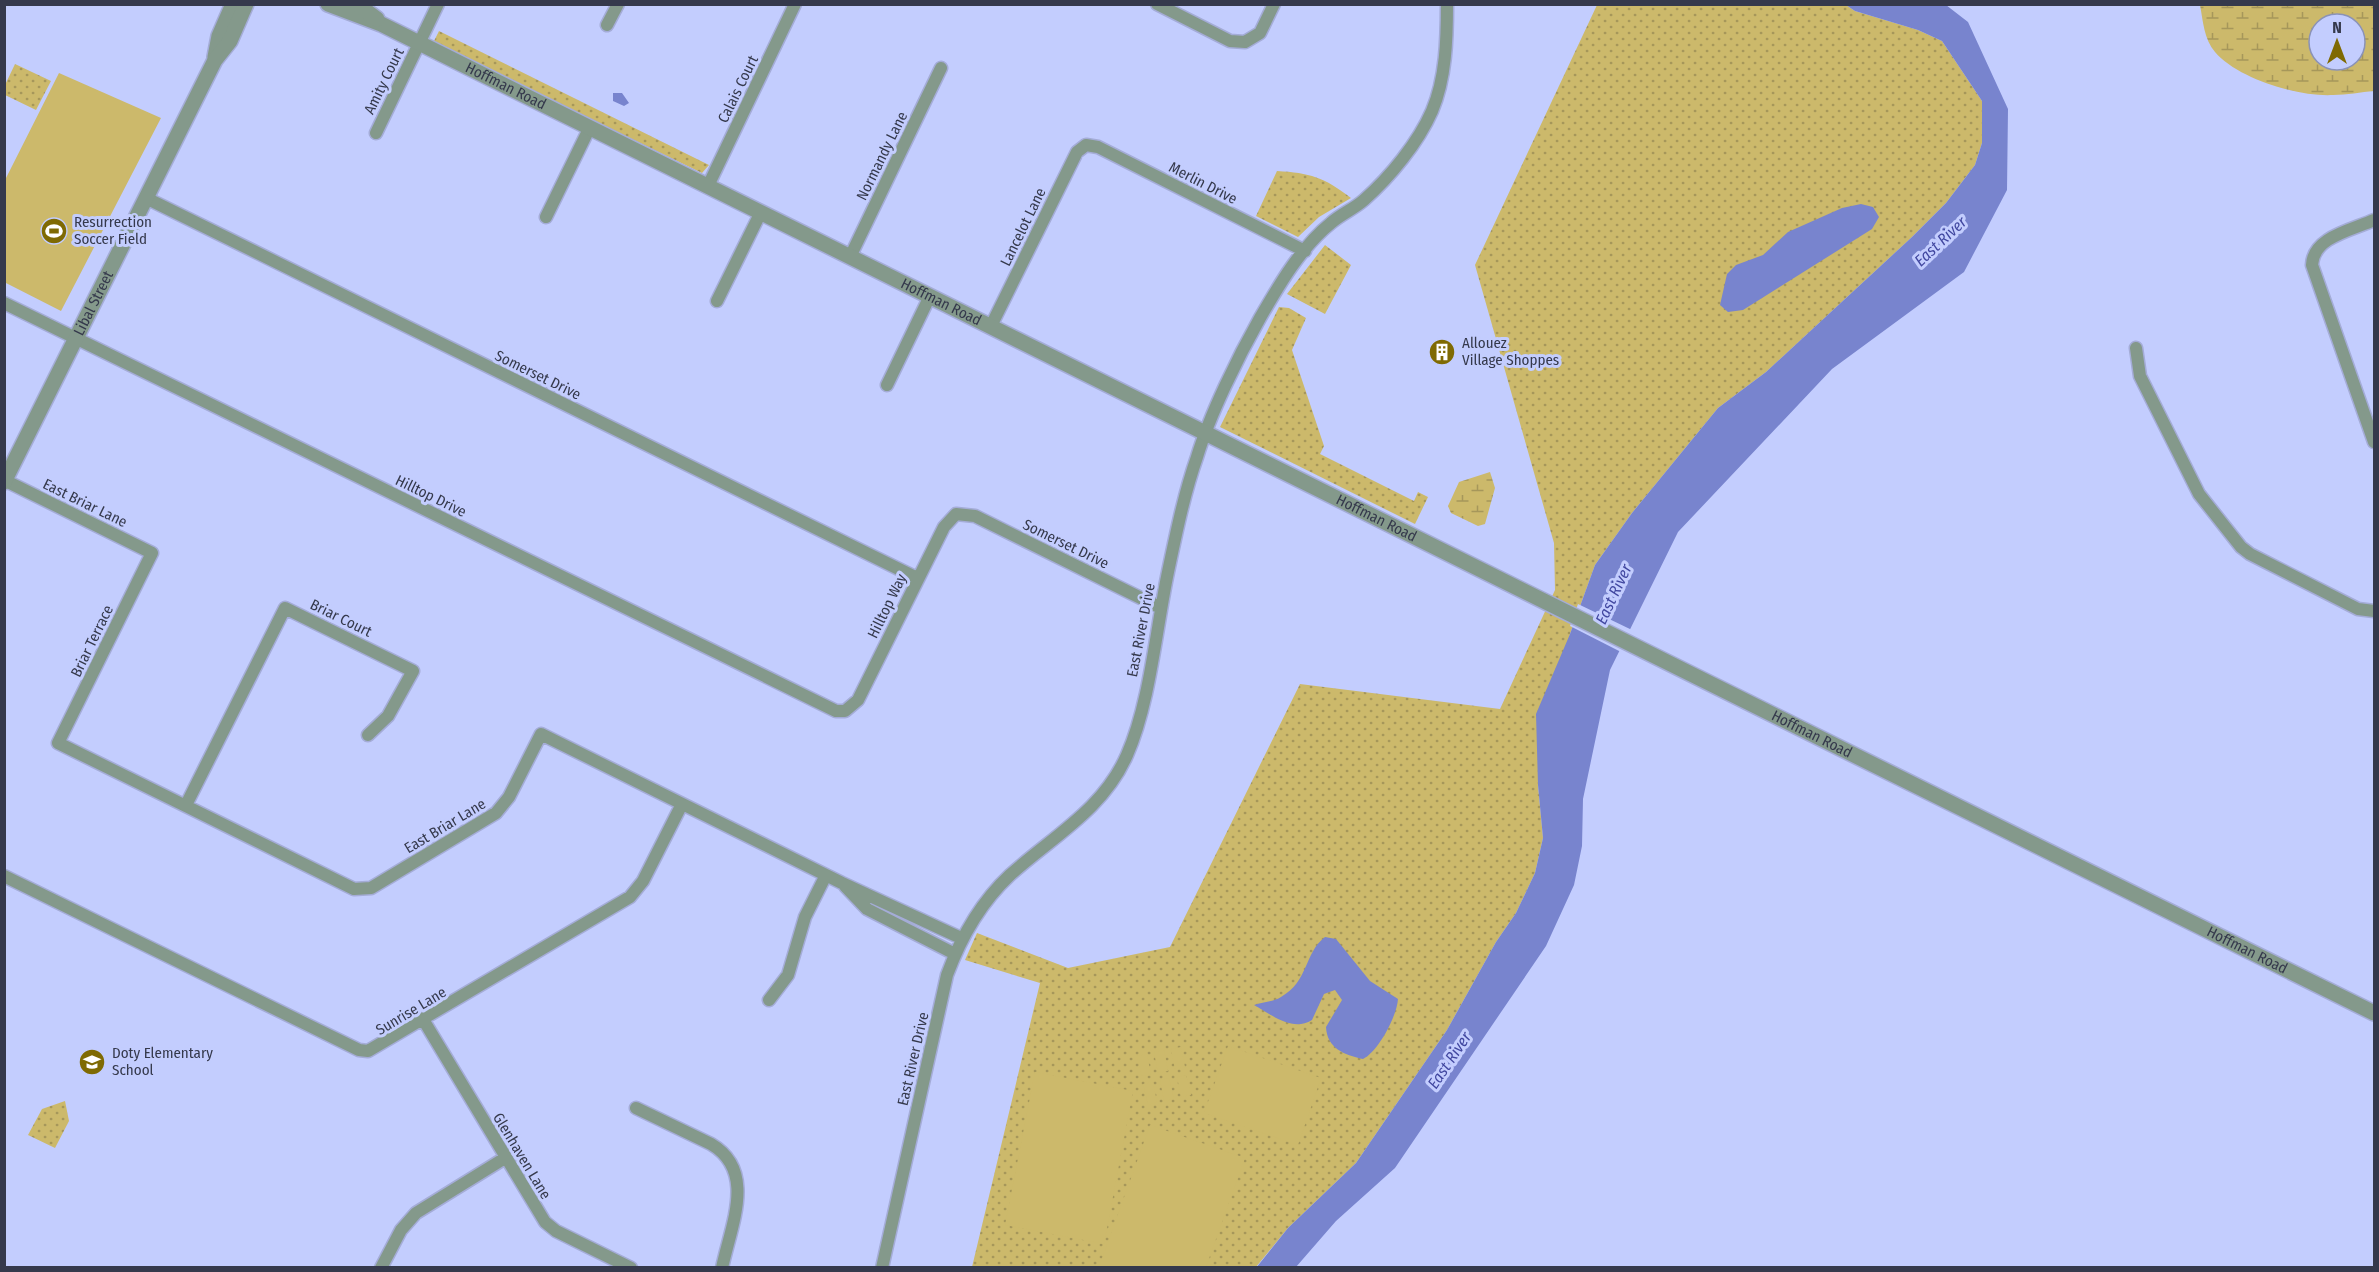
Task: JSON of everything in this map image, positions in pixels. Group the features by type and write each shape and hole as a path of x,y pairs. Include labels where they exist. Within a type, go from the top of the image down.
{"street":[{"name":"Libal Street","path":"215,60 219,36 233,4"},
{"name":"Libal Street","path":"5,481 215,60 230,41 246,4"},
{"name":"Hoffman Road","path":"328,4 381,24 419,42 2374,1013"},
{"name":"Hoffman Road","path":"357,4 381,24"},
{"name":"Amity Court","path":"376,133 438,4"},
{"path":"607,25 618,4"},
{"name":"Calais Court","path":"708,186 795,4"},
{"path":"1157,4 1230,41 1245,42 1260,33 1274,4"},
{"name":"East River Drive","path":"882,1268 947,975 961,938 992,893 1011,874 1078,820 1108,789 1127,754 1139,716 1193,470 1205,433 1259,320 1286,275 1330,223 1362,202 1385,180 1432,110 1447,39 1447,4"},
{"name":"Normandy Lane","path":"850,256 941,68"},
{"path":"546,217 590,127"},
{"name":"Merlin Drive","path":"1086,146 1098,147 1305,251"},
{"name":"Lancelot Lane","path":"991,326 1077,152 1086,146"},
{"name":"Somerset Drive","path":"147,198 917,578"},
{"path":"717,302 761,212"},
{"path":"2374,220 2321,243 2312,254 2312,265 2374,442"},
{"path":"886,386 930,296"},
{"name":"Hilltop Drive","path":"4,303 828,709 845,711"},
{"path":"2136,348 2140,376 2199,494 2241,547 2250,554 2358,609 2374,611"},
{"name":"East Briar Lane","path":"5,481 152,553"},
{"name":"Somerset Drive","path":"956,514 975,516 1161,608"},
{"name":"Hilltop Way","path":"845,711 858,700 944,526 956,514"},
{"name":"Briar Terrace","path":"58,743 152,553"},
{"name":"Briar Court","path":"186,805 285,608 413,671 388,716 368,735"},
{"name":"East Briar Lane","path":"58,743 359,890 371,888 496,813 509,797 541,734 842,883 961,938"},
{"name":"Sunrise Lane","path":"4,876 359,1050 376,1048 630,897 643,881 682,804"},
{"path":"769,1000 788,975 805,917 826,875"},
{"name":"East Briar Lane","path":"842,883 867,909 955,954"},
{"name":"Glenhaven Lane","path":"423,1021 505,1158 550,1226 631,1268"},
{"path":"636,1107 722,1150 732,1161 739,1186 722,1268"},
{"path":"381,1268 400,1230 416,1213 505,1158"}],"green space":[{"path":"1597,5 1846,5 1855,11 1918,30 1942,41 1982,101 1982,143 1975,165 1946,203 1912,237 1766,372 1718,408 1632,513 1595,565 1570,634 1538,785 1543,838 1535,873 1516,913 1496,942 1447,1030 1356,1163 1288,1228 1256,1267 972,1267 1040,983 965,960 977,933 1068,968 1170,947 1300,684 1500,709 1555,590 1554,543 1475,265"},
{"path":"2200,5 2374,5 2374,91 2319,95 2287,89 2253,78 2225,62 2215,52 2206,36"},
{"path":"439,31 709,165 702,173 433,43"},
{"path":"15,64 51,81 36,110 5,95 5,85"},
{"name":"Resurrection Soccer Field","path":"59,73 161,118 61,311 4,282 5,180"},
{"path":"1277,171 1316,177 1333,185 1351,198 1319,217 1298,237 1256,216"},
{"path":"1325,245 1351,265 1325,314 1287,294"},
{"path":"1279,307 1289,308 1306,318 1292,350 1324,446 1320,454 1414,501 1418,492 1428,497 1415,524 1220,427"},
{"path":"1490,472 1495,488 1485,524 1478,526 1451,513 1448,506 1459,482"},
{"path":"1228,1046 1321,1078 1298,1145 1204,1113"},
{"path":"1181,1047 1185,1067 1175,1069 1171,1049"},
{"path":"1164,1050 1168,1071 1158,1073 1154,1052"},
{"path":"1147,1054 1151,1075 1142,1076 1137,1056"},
{"path":"1035,1072 1133,1091 1104,1244 1005,1225"},
{"path":"1186,1075 1191,1095 1181,1097 1177,1077"},
{"path":"1169,1078 1174,1099 1164,1101 1160,1080"},
{"path":"1153,1082 1157,1102 1148,1105 1143,1084"},
{"path":"65,1101 69,1121 55,1148 28,1135 42,1109"},
{"path":"1150,1125 1245,1158 1206,1267 1099,1267"}],"water":[{"name":"East River","path":"1846,5 1946,5 1968,22 2008,109 2007,190 1964,272 1832,369 1678,532 1610,670 1583,799 1582,846 1574,885 1546,946 1395,1168 1336,1221 1296,1267 1256,1268 1288,1228 1356,1163 1447,1030 1496,942 1516,913 1535,873 1543,838 1538,785 1536,714 1570,634 1595,565 1632,513 1718,408 1766,372 1912,237 1946,203 1975,165 1982,143 1982,101 1942,41 1918,30 1855,11"},
{"path":"613,93 622,93 629,103 624,106 613,101"},
{"path":"1861,204 1873,207 1879,217 1872,229 1743,310 1728,312 1720,305 1727,274 1736,265 1763,255 1788,232 1842,208"},
{"path":"1325,937 1336,939 1370,981 1398,999 1386,1033 1375,1049 1363,1059 1343,1053 1333,1045 1327,1034 1326,1027 1342,1000 1335,990 1324,994 1312,1020 1305,1023 1282,1021 1254,1005 1278,999 1290,990 1302,975 1313,951"}],"pier":[{"path":"1578,604 1632,630 1621,652 1570,626"}],"place":[{"name":"Resurrection Soccer Field","path":"54,231"},
{"name":"Allouez Village Shoppes","path":"1442,352"},
{"name":"Doty Elementary School","path":"92,1062"}]}
